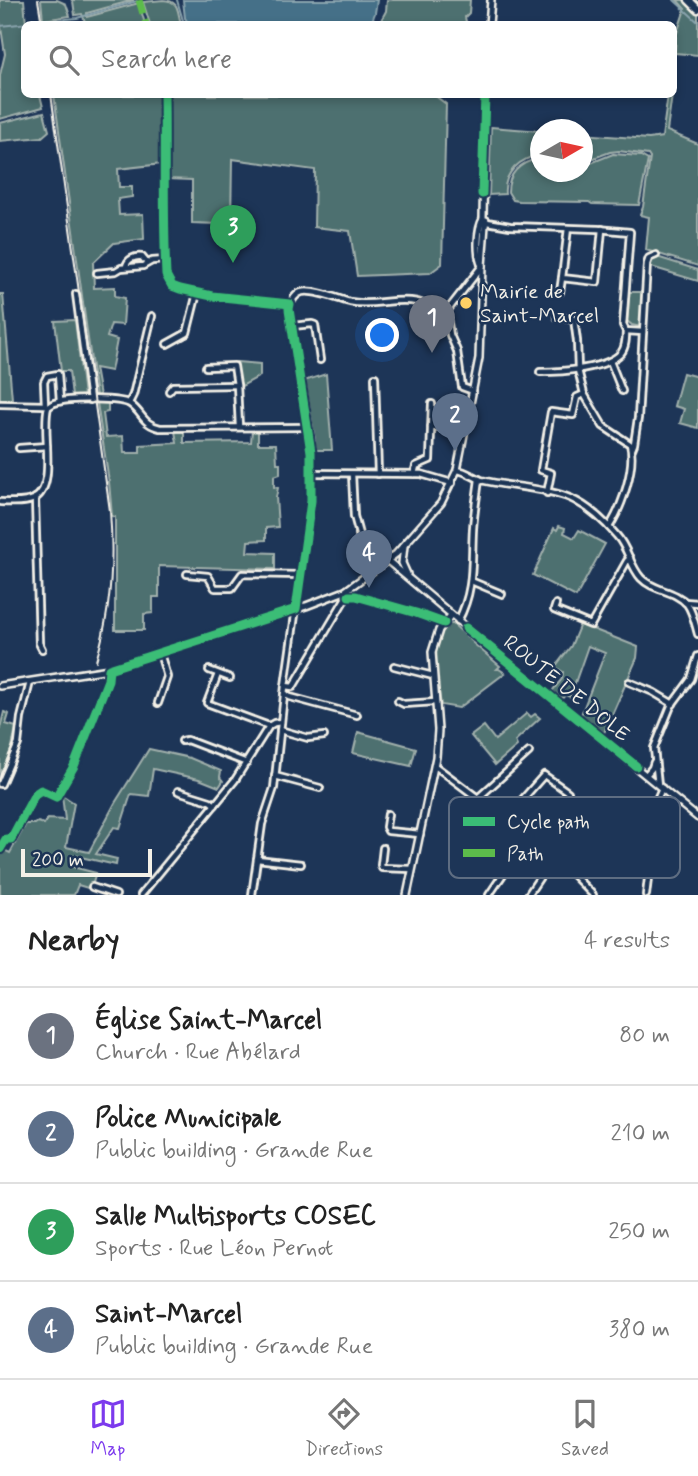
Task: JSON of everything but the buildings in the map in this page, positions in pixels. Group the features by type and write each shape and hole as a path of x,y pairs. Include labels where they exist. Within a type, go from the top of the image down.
{"main road":[{"path":"489,21 491,0"},
{"path":"689,0 698,9"},
{"path":"0,686 109,669 325,600 345,591 388,561 441,503 457,470 479,358 485,98"},
{"path":"404,546 402,563 413,582"},
{"name":"ROUTE DE DOLE","path":"388,561 672,797"},
{"path":"407,895 435,766 438,730 433,645 451,615"},
{"name":"ROUTE DE DOLE","path":"680,803 698,818"}],"street":[{"path":"164,98 166,275 173,286 197,293 230,299 291,302"},
{"path":"484,222 510,226 631,232 623,325 626,331 625,345 621,353 610,361 578,370 540,372"},
{"path":"561,292 568,228"},
{"path":"562,278 597,282 602,229"},
{"path":"631,450 638,418 647,264 649,258 656,255"},
{"path":"126,267 128,261 135,257 142,257 147,263"},
{"path":"97,273 166,260"},
{"path":"252,895 264,816 274,788 285,686 312,501 311,441 289,309 291,302 297,294 304,291 353,303 413,301 425,304 439,317 444,315 482,266"},
{"path":"167,344 187,332 197,293"},
{"path":"76,294 90,400"},
{"path":"446,311 450,335 457,351 462,387 473,391"},
{"path":"129,403 152,316"},
{"path":"556,317 574,319 578,370 584,394 603,426 630,443 631,460 626,487 616,516 609,527"},
{"path":"292,326 314,324 320,360"},
{"path":"626,331 643,332"},
{"path":"610,361 622,391"},
{"path":"206,367 234,366 239,427"},
{"path":"0,502 21,502 35,498 43,488 47,446 44,382 47,376 58,373 60,401"},
{"path":"375,377 378,474"},
{"path":"169,391 173,386 237,384"},
{"path":"547,492 551,473 541,470 551,412 573,415 577,397 584,394"},
{"path":"0,404 47,406 60,401 108,399 129,403 146,423 160,428 308,428"},
{"path":"414,474 416,466 430,460 432,404"},
{"path":"431,427 465,430"},
{"path":"19,448 47,446"},
{"path":"457,470 479,479 575,500 619,537 642,579 684,602 695,614 698,634"},
{"path":"312,473 421,474 452,483"},
{"path":"352,474 354,516 363,549"},
{"path":"457,621 466,606 471,581 479,479"},
{"path":"35,498 39,643 42,649"},
{"path":"556,604 554,610 591,625 630,558"},
{"path":"187,574 208,576 215,588 232,588 242,574 300,575"},
{"path":"471,581 502,594"},
{"path":"285,686 293,687 349,596 444,623"},
{"path":"684,602 698,603"},
{"path":"158,703 167,677 160,653"},
{"path":"658,797 660,787 654,748 673,704 691,679 698,656"},
{"path":"400,659 396,667 433,677"},
{"path":"58,794 83,744 108,680 109,669"},
{"path":"209,670 230,678"},
{"path":"218,674 207,703 269,726"},
{"path":"629,681 673,704"},
{"path":"0,784 18,744 30,682"},
{"path":"284,694 357,715"},
{"path":"398,701 404,704 435,702"},
{"path":"141,895 235,780 269,726 281,722"},
{"path":"280,730 308,738 324,737"},
{"path":"182,741 187,740 247,763"},
{"path":"435,766 478,797 530,752"},
{"path":"646,775 654,761"},
{"path":"525,797 544,775 568,792 567,797"},
{"path":"275,776 320,788"},
{"path":"178,791 210,800 215,805"},
{"path":"388,814 388,831 420,834"},
{"path":"383,848 382,868 412,869"},
{"path":"257,859 301,864"},
{"path":"489,895 501,878"},
{"path":"528,895 539,878"},
{"path":"576,878 593,895"},
{"path":"92,887 116,895"}],"green space":[{"path":"0,0 24,0 26,21 21,21 21,98 41,98 43,107 0,119 0,75 5,54"},
{"path":"41,0 57,0 66,4 70,16 43,20"},
{"path":"71,0 134,0 87,13 87,17 139,3 144,21 85,21 82,14 75,15"},
{"path":"387,0 470,0 466,21 381,21 386,11"},
{"path":"677,0 684,0 698,14 698,55 677,53 677,33 685,9"},
{"path":"143,2 172,2 180,21 149,21"},
{"path":"54,98 161,98 162,110 159,112 162,164 118,169 119,187 132,187 132,197 118,199 119,215 143,214 144,239 114,243 93,263 94,288 115,287 115,296 125,298 123,325 111,324 107,337 117,340 111,371 95,368 100,396 96,396"},
{"path":"167,98 438,98 446,104 442,264 430,273 357,276 350,231 314,227 315,170 232,159 231,223 221,226 192,223 192,180 168,179"},
{"path":"668,98 672,98 667,131 698,144 698,266 646,250 649,217 640,215 650,158 648,155 619,151 593,158 593,135 649,139 662,137"},
{"path":"44,112 49,131 42,137 0,141 0,123"},
{"path":"491,127 530,130 530,158 510,173 505,194 489,195"},
{"path":"613,154 641,156 648,160 639,205 519,201 513,200 508,192 513,174 530,161 530,182 593,182 593,162"},
{"path":"657,257 698,270 698,281 648,266 650,260"},
{"path":"629,292 643,292 641,327 627,321"},
{"path":"0,294 3,294 12,399 0,399"},
{"path":"75,320 84,396 72,396 69,371 61,371 55,321"},
{"path":"237,362 260,364 260,376 240,387"},
{"path":"683,373 698,377 698,428 680,423 684,409 674,406"},
{"path":"326,374 332,450 316,450 304,381"},
{"path":"97,403 108,403 108,412 103,413 106,437 123,436 124,453 140,453 140,445 177,443 175,431 184,431 184,443 251,442 252,430 258,430 258,444 276,444 277,463 280,463 280,474 274,476 274,487 278,488 278,527 266,528 266,540 248,541 247,552 275,553 275,569 159,566 159,597 153,597 153,613 144,614 144,630 115,630 115,517 112,516"},
{"path":"559,526 565,528 564,533 574,538 579,530 605,544 576,597 533,575 554,528 557,530"},
{"path":"447,624 453,624 500,666 497,669 505,673 459,708 441,705 438,684 436,653"},
{"path":"580,624 638,647 637,658 604,733 581,715 605,653 588,646 570,697 565,695 562,699 552,691 562,679 563,672 555,667 571,646"},
{"path":"4,712 9,714 6,724 16,727 0,781 0,728"},
{"path":"527,713 531,717 535,714 540,718 515,741 517,746 495,765 471,736 484,726 495,740"},
{"path":"358,732 416,748 411,766 353,753"},
{"path":"149,749 190,758 221,771 220,777 223,781 219,787 199,779 153,769 149,796 131,794 120,828 114,827 96,854 117,859 116,865 76,856 73,867 96,873 91,889 78,885 74,895 0,895 0,853 2,849 10,853 26,824 44,824 47,819 65,820 62,795 74,803 66,847 89,852 115,803"}],"water":[{"path":"183,0 377,0 372,21 187,21"}],"waterway":[{"path":"177,0 183,21"},
{"path":"674,0 698,22"},
{"path":"48,21 77,18 137,1"},
{"path":"0,26 21,24"}],"railway":[{"path":"38,0 42,21"},
{"path":"52,98 110,511 110,587 96,661"}],"marked path":[{"path":"139,0 145,21"}],"cycle path":[{"path":"0,849 6,839 11,839 35,794 41,790 56,797 74,766 108,680 109,669 296,609 311,501 311,452 290,304 212,296 172,286 166,275 164,98"},
{"path":"482,194 485,98"},
{"path":"349,596 444,623"},
{"path":"466,628 636,766"}],"place":[{"name":"Salle Multisports COSEC","path":"233,263"},
{"name":"Mairie de Saint-Marcel","path":"466,303"},
{"name":"Église Saint-Marcel","path":"432,353"},
{"name":"Police Municipale","path":"455,451"},
{"name":"Saint-Marcel","path":"369,588"}]}
